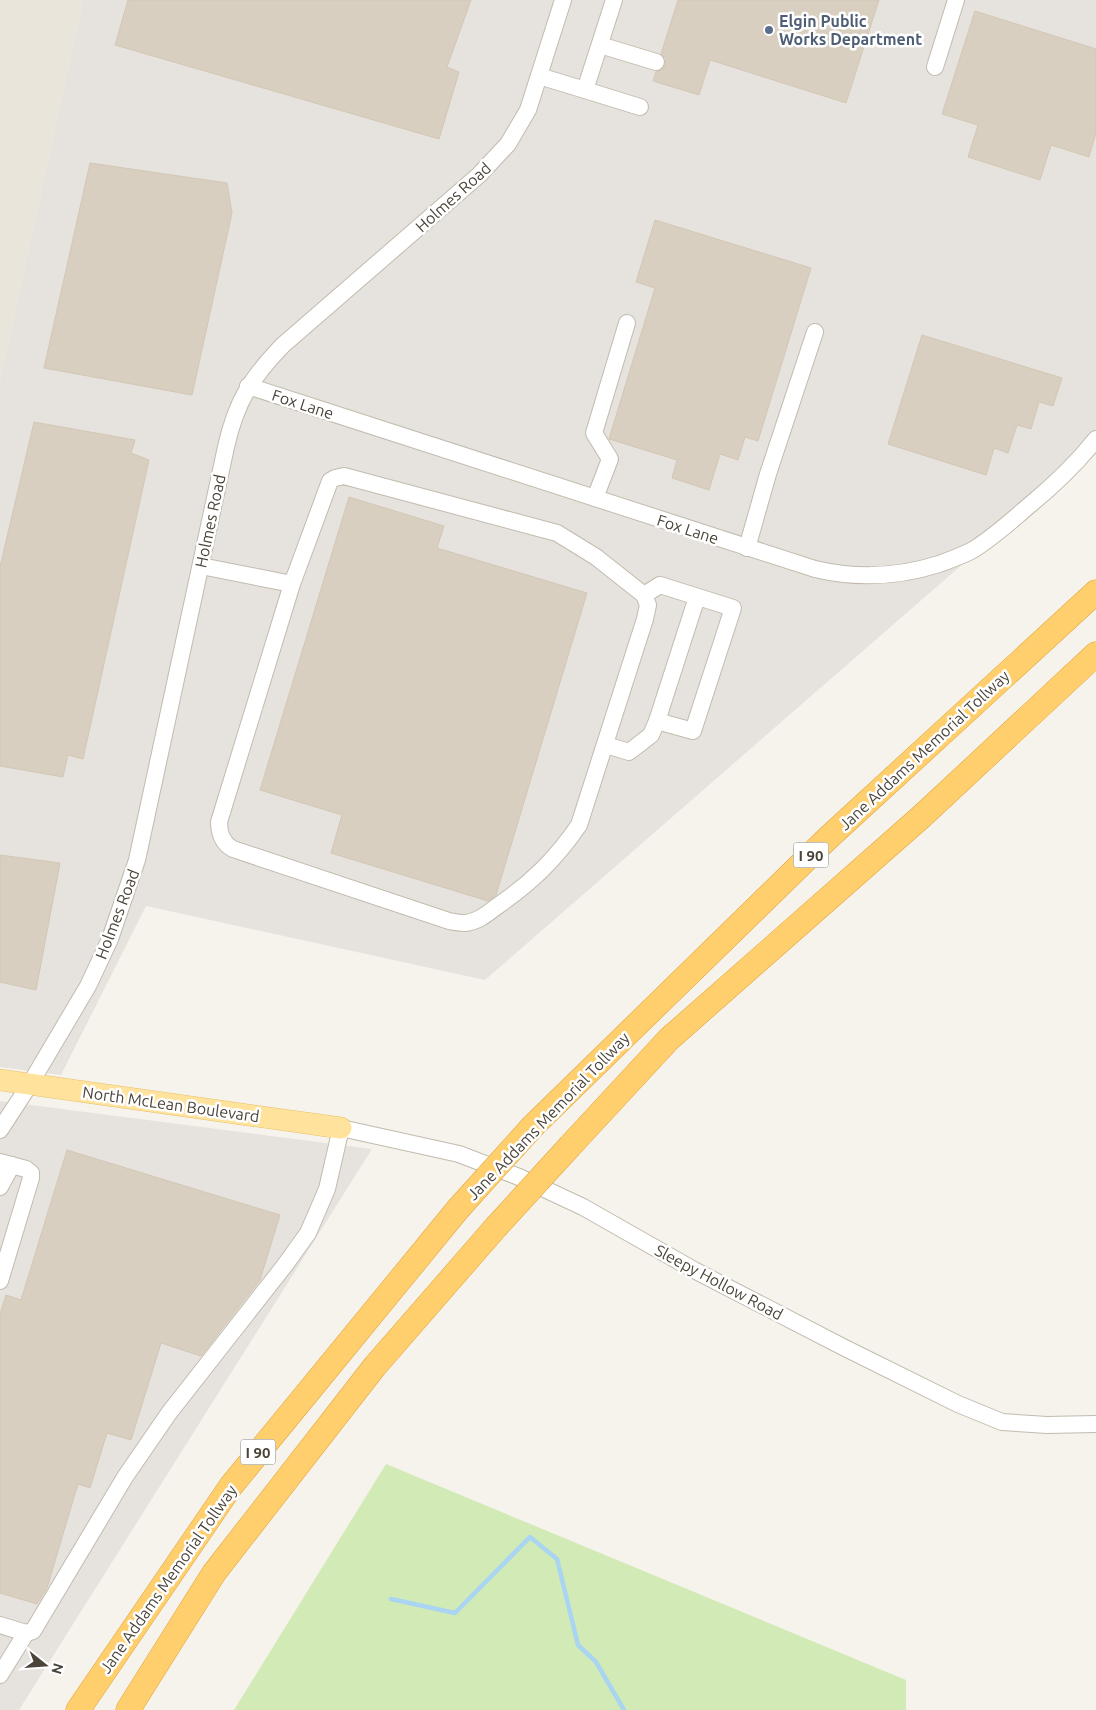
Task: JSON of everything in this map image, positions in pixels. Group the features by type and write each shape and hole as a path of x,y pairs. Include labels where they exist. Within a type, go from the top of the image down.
{"highway":[{"name":"Jane Addams Memorial Tollway","path":"78,1710 231,1486 458,1209 533,1126 828,838 1096,592"},
{"name":"Jane Addams Memorial Tollway","path":"128,1710 214,1572 375,1366 496,1227 570,1146 669,1039 921,817 1096,654"},
{"path":"140,1710 187,1616"}],"main road":[{"name":"North McLean Boulevard","path":"0,1080 342,1128"}],"street":[{"name":"Holmes Road","path":"0,1130 30,1084 88,986 110,939 135,868 152,799 231,424 248,386 262,367 283,345 493,162 512,138 528,110 562,0"},
{"path":"585,90 614,0"},
{"path":"935,68 956,0"},
{"path":"600,45 656,62"},
{"path":"539,76 640,107"},
{"path":"595,498 610,459 594,434 627,323"},
{"path":"747,548 768,474 815,332"},
{"name":"Fox Lane","path":"248,386 814,569 833,573 873,576 903,574 971,551 1007,525 1075,464 1096,439"},
{"path":"344,476 557,533 596,557 644,596 648,605 645,619 579,825 543,870 511,897 480,918 465,923 450,921 233,850 228,847 222,838 219,822 292,584 330,481 344,476"},
{"path":"201,566 292,584"},
{"path":"644,596 660,585 733,608 694,731 657,721"},
{"path":"606,745 630,752 650,735 657,721 697,597"},
{"path":"0,1625 26,1633 33,1631 125,1476 169,1413 308,1233 326,1189 342,1128"},
{"name":"Sleepy Hollow Road","path":"342,1128 459,1154 519,1177 583,1207 694,1270 836,1344 958,1404 1002,1422 1047,1425 1096,1424"},
{"path":"0,1187 6,1164 26,1169 31,1173 0,1281"},
{"path":"0,1675 26,1633"}],"shaded area":[{"path":"0,0 83,0 0,381"},
{"path":"83,0 1096,0 1096,448 485,980 146,906 61,1075 0,1067 0,381"},
{"path":"0,1101 372,1149 19,1710 0,1710"}],"green space":[{"path":"386,1464 906,1680 906,1710 234,1710"}],"building":[{"path":"128,0 471,0 447,67 459,72 439,139 115,45"},
{"name":"Elgin Public Works Department","path":"678,0 879,0 846,103 710,60 699,95 653,81 656,72 662,70 665,65 666,59 661,54"},
{"path":"975,11 1096,49 1096,133 1089,157 1051,145 1040,180 968,157 978,125 942,114"},
{"path":"90,163 227,183 232,213 192,395 44,368"},
{"path":"655,220 811,268 758,441 745,437 738,460 720,454 709,490 672,478 677,460 609,439 655,288 636,282"},
{"path":"922,335 1062,378 1053,406 1039,402 1031,429 1017,425 1008,453 994,448 986,475 888,444"},
{"path":"34,422 135,440 131,453 149,460 83,759 68,755 63,777 0,766 0,567"},
{"path":"349,497 444,526 437,548 587,593 496,895 488,901 331,853 342,815 260,790"},
{"path":"0,855 60,863 36,990 0,982"},
{"path":"67,1150 280,1215 260,1280 201,1356 161,1343 131,1440 107,1433 90,1488 78,1484 47,1588 37,1604 0,1593 0,1314 6,1295 21,1300"}],"waterway":[{"path":"391,1599 455,1613 530,1537 557,1559 578,1645 596,1662 624,1710"}],"place":[{"name":"Elgin Public Works Department","path":"769,30"}]}
